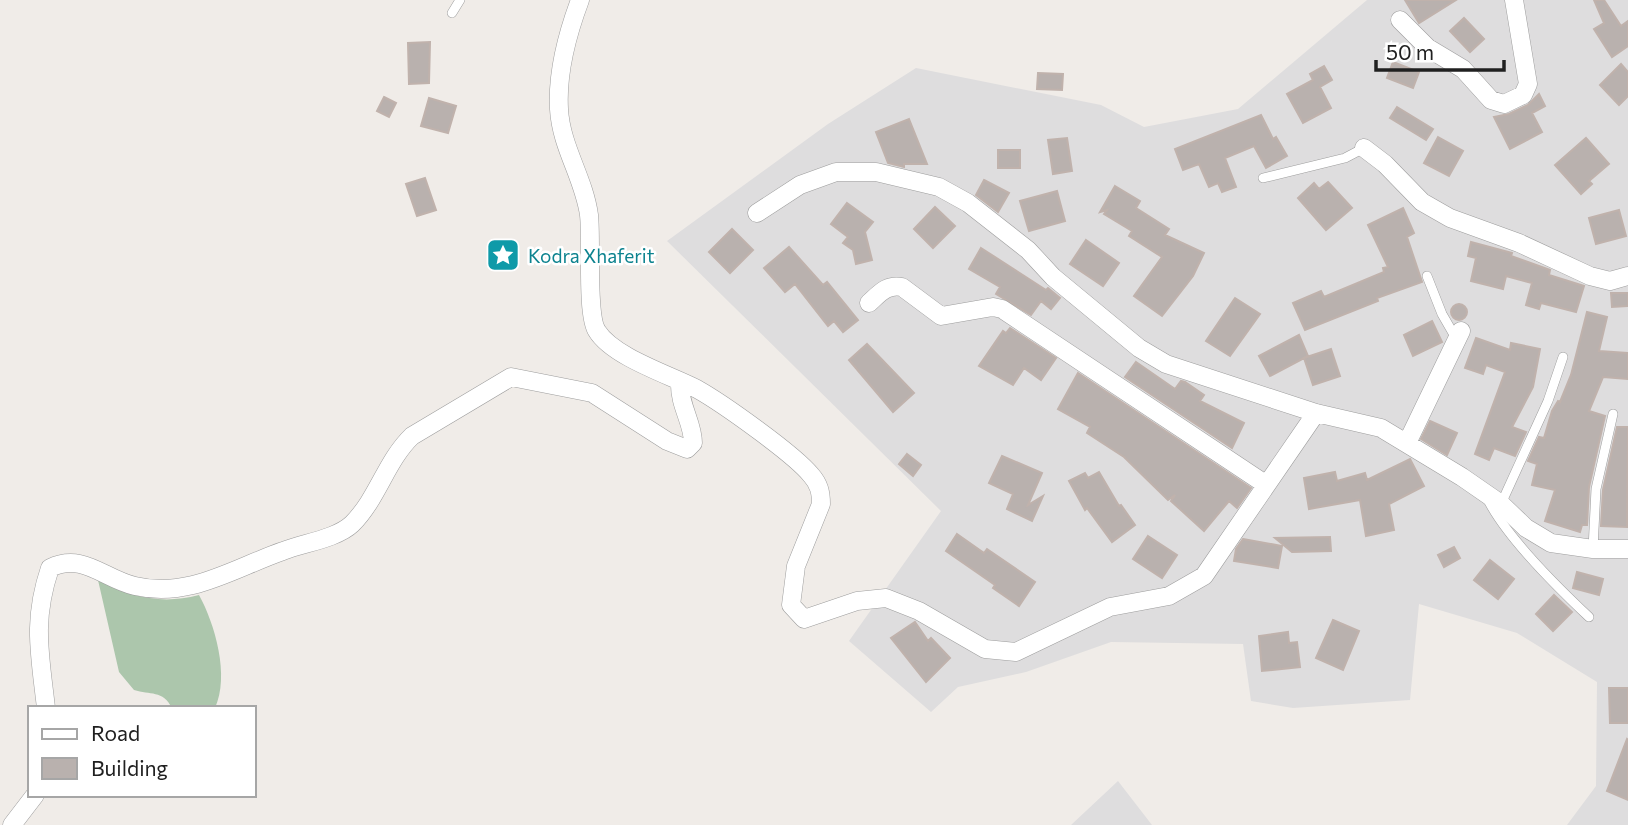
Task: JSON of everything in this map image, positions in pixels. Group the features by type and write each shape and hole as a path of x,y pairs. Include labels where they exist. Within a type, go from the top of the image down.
{"street":[{"path":"580,0 568,43 559,107 563,135 585,193 589,215 592,317 596,330 618,349 715,401 801,465 821,491 815,523 791,582 790,605 804,619 857,601 886,598 919,611 985,649 1016,652 1110,607 1146,603 1187,588 1204,576 1315,413"},
{"path":"1400,20 1428,48 1463,69 1491,100 1504,104 1524,95 1528,83 1514,0"},
{"path":"1364,148 1385,164 1422,202 1450,218 1519,243 1590,276 1610,281 1628,276"},
{"path":"757,214 800,185 836,172 876,172 939,187 968,203 1028,250 1053,277 1148,353 1166,364 1315,413 1381,428 1484,492 1526,528 1551,543 1593,549 1628,550"},
{"path":"869,303 885,288 895,286 902,287 942,316 993,307 1002,309 1265,484"},
{"path":"1407,443 1459,335"},
{"path":"46,706 38,629 39,604 50,568 62,563 78,562 133,586 183,587 237,572 255,561 343,530 376,495 400,448 412,436 510,377 592,393 667,442 687,449 693,443 693,433 682,408 680,382"},
{"path":"12,825 33,797"}],"lane":[{"path":"452,13 460,0"},
{"path":"1263,178 1345,158 1364,148"},
{"path":"1427,276 1442,314 1459,335"},
{"path":"1501,504 1533,437 1563,357"},
{"path":"1593,549 1596,489 1613,414"},
{"path":"1484,492 1496,515 1552,582 1590,617"}],"shaded area":[{"path":"1367,0 1628,0 1628,825 1567,825 1596,786 1597,682 1517,633 1419,604 1410,700 1293,708 1251,701 1243,644 1111,642 1026,672 958,687 931,712 849,641 941,511 667,241 828,124 916,68 1101,105 1144,127 1238,109"},
{"path":"1118,781 1152,825 1071,825"}],"green space":[{"path":"98,580 147,598 172,599 199,595 219,650 221,681 216,706 171,706 165,698 156,694 134,690 119,672"}],"building":[{"path":"1405,0 1456,0 1419,23"},
{"path":"1594,0 1604,0 1621,26 1628,21 1628,46 1612,57 1594,29 1604,23"},
{"path":"1464,18 1484,39 1470,52 1450,31"},
{"path":"430,42 429,83 409,84 408,43"},
{"path":"1393,62 1419,72 1413,88 1387,78"},
{"path":"1621,64 1628,72 1628,96 1619,105 1600,85"},
{"path":"1324,66 1332,80 1320,87 1331,108 1303,123 1287,94 1313,80 1310,74"},
{"path":"1038,73 1063,74 1062,90 1037,89"},
{"path":"1539,94 1545,106 1532,113 1542,132 1510,149 1494,117 1509,114 1528,105"},
{"path":"384,97 396,103 389,117 377,111"},
{"path":"429,98 456,106 448,133 421,126"},
{"path":"1397,107 1433,129 1426,140 1390,118"},
{"path":"1261,115 1273,139 1276,137 1287,156 1266,168 1254,146 1225,158 1236,187 1222,192 1218,183 1209,187 1199,164 1183,170 1175,149"},
{"path":"909,119 927,164 904,164 904,167 888,163 876,132"},
{"path":"1438,137 1463,151 1449,176 1424,163"},
{"path":"1067,138 1072,171 1053,174 1048,140"},
{"path":"1586,138 1609,164 1589,181 1592,184 1581,194 1555,165"},
{"path":"998,150 1020,150 1020,168 998,168"},
{"path":"425,178 436,210 417,216 406,184"},
{"path":"984,180 1009,193 998,212 976,195"},
{"path":"1328,182 1352,208 1326,230 1298,198 1314,183 1319,189"},
{"path":"1115,186 1140,201 1136,208 1169,229 1165,235 1204,253 1193,276 1162,316 1134,296 1162,257 1129,236 1132,231 1104,214 1107,210 1100,212"},
{"path":"1057,191 1065,221 1029,231 1020,201"},
{"path":"847,203 873,222 865,232 872,260 856,264 853,250 843,243 848,237 831,224"},
{"path":"935,207 955,226 933,248 914,229"},
{"path":"1403,208 1414,233 1407,237 1422,282 1377,298 1378,301 1305,330 1293,303 1321,291 1324,297 1384,272 1383,268 1388,267 1368,225"},
{"path":"1619,210 1626,236 1596,244 1589,218"},
{"path":"732,229 753,250 730,273 709,252"},
{"path":"1086,240 1119,263 1103,286 1070,264"},
{"path":"1471,242 1512,253 1511,256 1550,270 1549,275 1584,286 1576,312 1541,303 1539,309 1526,305 1532,283 1506,276 1503,289 1471,281 1476,258 1468,256"},
{"path":"789,247 823,285 827,282 858,320 843,332 834,321 828,326 795,284 785,292 764,268"},
{"path":"981,248 1060,298 1051,309 1041,301 1031,315 996,294 1000,287 969,269"},
{"path":"1611,293 1628,293 1628,306 1612,307"},
{"path":"1235,298 1260,314 1230,356 1206,341"},
{"path":"1456,304 1462,304 1467,312 1465,318 1456,320 1451,315 1451,309"},
{"path":"1587,312 1607,317 1599,351 1628,353 1628,379 1603,377 1589,411 1605,416 1589,487 1587,525 1582,525 1580,532 1545,521 1555,490 1532,485 1537,464 1528,461 1539,437 1544,438 1552,411 1558,401 1560,402 1571,375"},
{"path":"1432,321 1442,342 1413,356 1404,335"},
{"path":"1010,328 1056,358 1041,380 1024,368 1013,385 979,366 1003,331 1006,333"},
{"path":"1299,335 1308,356 1270,376 1259,356"},
{"path":"1476,338 1510,350 1511,343 1540,349 1533,387 1512,427 1526,432 1515,456 1494,448 1489,460 1475,454 1505,372 1486,365 1483,374 1465,368"},
{"path":"867,344 914,393 893,412 849,360"},
{"path":"1331,349 1340,376 1313,385 1304,358"},
{"path":"1136,362 1175,389 1181,381 1185,382 1204,395 1200,401 1244,423 1232,448 1125,377"},
{"path":"1078,373 1251,488 1237,508 1229,501 1204,531 1171,501 1175,495 1168,500 1124,457 1087,433 1090,427 1058,409"},
{"path":"1430,421 1457,433 1447,455 1421,439"},
{"path":"1617,427 1628,427 1627,527 1601,526 1603,490"},
{"path":"907,454 921,465 913,476 899,464"},
{"path":"1002,456 1042,473 1028,505 1043,496 1032,521 1007,509 1013,494 989,483"},
{"path":"1410,459 1424,486 1389,504 1394,530 1366,536 1360,500 1309,509 1304,478 1335,472 1337,481 1365,473 1367,480"},
{"path":"1099,472 1119,506 1121,505 1135,525 1112,542 1087,508 1085,510 1069,481 1085,473 1088,478"},
{"path":"957,534 984,553 987,549 1035,582 1019,606 993,588 995,585 946,551"},
{"path":"1148,536 1177,555 1162,578 1133,559"},
{"path":"1330,537 1331,551 1292,552 1275,538"},
{"path":"1243,539 1282,546 1278,568 1234,561 1236,549"},
{"path":"1454,547 1460,558 1444,567 1438,555"},
{"path":"1490,560 1514,579 1498,599 1474,580"},
{"path":"1577,572 1603,579 1599,595 1573,588"},
{"path":"1554,595 1572,612 1553,631 1536,614"},
{"path":"1333,620 1359,631 1343,670 1316,658"},
{"path":"915,622 928,641 931,638 950,658 926,682 891,638"},
{"path":"1288,632 1289,643 1297,642 1300,667 1262,671 1259,636"},
{"path":"1609,688 1628,688 1628,723 1610,723"},
{"path":"1628,740 1628,800 1607,791"}],"place":[{"name":"Kodra Xhaferit","path":"503,255"}]}
